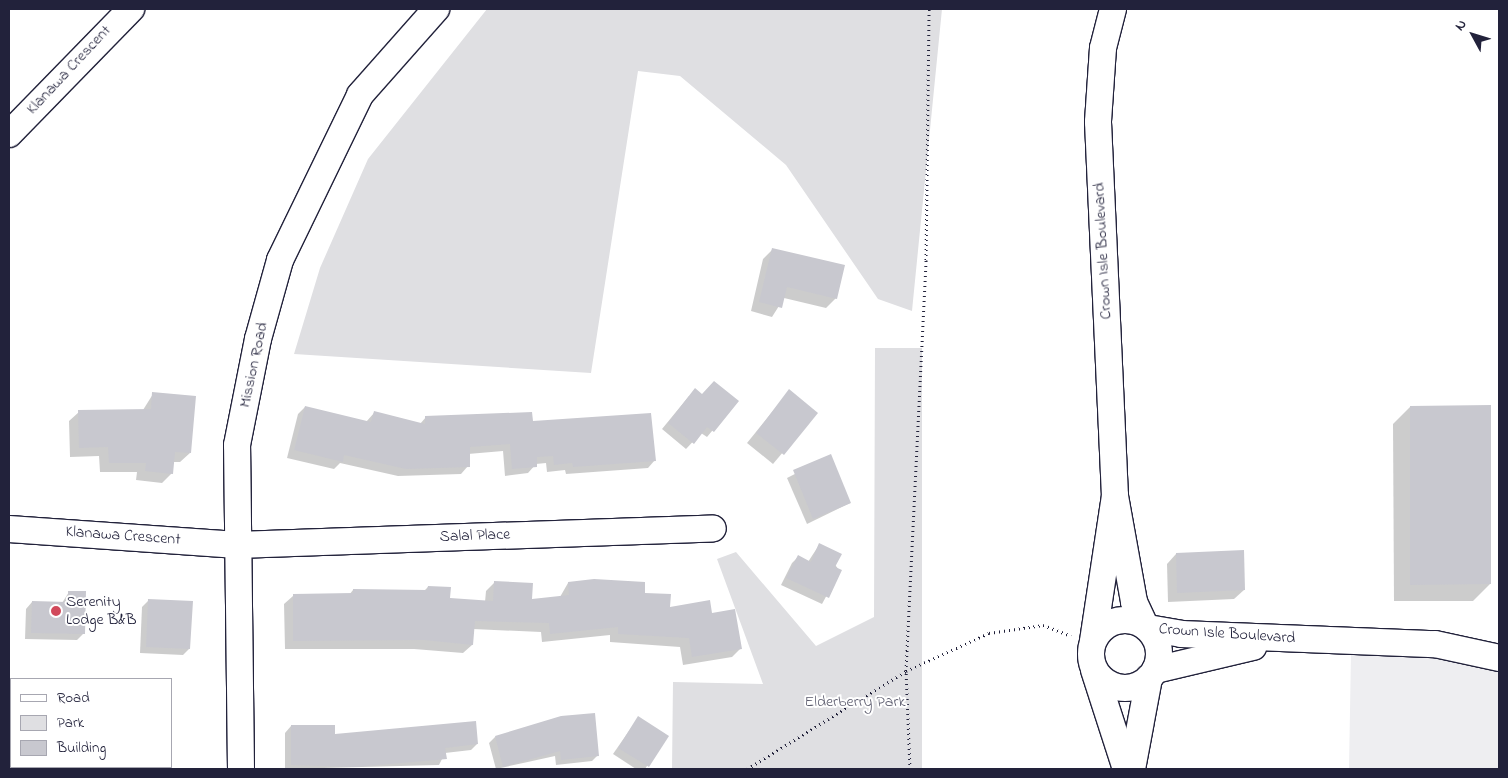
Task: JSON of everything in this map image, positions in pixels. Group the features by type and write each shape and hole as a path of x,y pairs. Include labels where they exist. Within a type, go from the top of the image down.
{"street":[{"name":"Klanawa Crescent","path":"9,134 131,9"},
{"name":"Mission Road","path":"241,769 238,445 258,339 280,260 360,95 436,9"},
{"name":"Crown Isle Boulevard","path":"1113,9 1103,48 1098,122 1115,496 1134,602 1147,627 1306,639 1435,644 1499,658"},
{"name":"Crown Isle Boulevard","path":"1093,650 1115,496"},
{"name":"Salal Place","path":"238,545 713,528"},
{"name":"Klanawa Crescent","path":"9,529 238,545"},
{"path":"1132,769 1159,648 1147,627 1131,620 1113,622 1093,650 1097,675 1117,688 1140,685 1152,674"},
{"name":"Crown Isle Boulevard","path":"1152,674 1222,652 1306,639"},
{"path":"1093,650 1126,769"}],"path":[{"path":"910,769 906,671 926,260 929,9"},
{"path":"747,769 906,671 989,633 1043,625 1093,650"}],"shaded area":[{"path":"1351,653 1428,654 1499,672 1499,769 1349,769"}],"green space":[{"path":"487,9 942,9 912,311 878,299 786,165 680,76 638,71 591,373 294,354 320,268 368,159"},
{"name":"Elderberry Park","path":"875,348 922,348 922,769 672,769 673,682 763,684 717,559 736,552 816,646 874,617"}],"building":[{"path":"772,248 845,265 837,299 787,287 782,308 759,302"},
{"path":"714,381 739,401 714,432 707,427 694,444 668,423 695,388 702,394"},
{"path":"789,389 818,413 784,455 756,433"},
{"path":"152,392 196,396 191,453 175,452 173,474 145,471 146,463 109,463 108,447 79,448 78,410 151,409"},
{"path":"1491,405 1491,584 1410,585 1410,406"},
{"path":"305,406 371,422 374,411 425,424 425,416 532,412 533,421 651,413 656,461 573,467 572,463 554,465 553,456 537,457 537,467 512,469 510,444 470,447 470,467 406,469 344,455 343,462 294,450"},
{"path":"831,454 851,503 813,519 793,470"},
{"path":"819,543 842,554 835,567 842,570 829,598 786,578 798,555 811,562"},
{"path":"1244,550 1245,590 1177,593 1176,553"},
{"path":"594,579 645,582 645,593 671,594 670,607 710,600 712,613 735,609 742,649 692,657 689,638 618,634 618,627 550,634 549,623 475,621 473,645 424,640 293,641 293,594 353,593 353,589 427,590 428,586 451,587 450,598 493,601 494,581 533,583 532,599 569,595 568,582"},
{"path":"68,591 86,591 85,634 31,633 32,601 68,602"},
{"path":"148,599 193,601 190,649 146,647"},
{"path":"595,713 599,756 561,760 560,751 503,767 495,736 561,716"},
{"path":"638,716 669,736 649,767 618,748"},
{"path":"476,721 478,744 445,748 447,759 355,767 291,765 291,725 335,725 335,734"}],"place":[{"name":"Serenity Lodge B&B","path":"56,611"}]}
